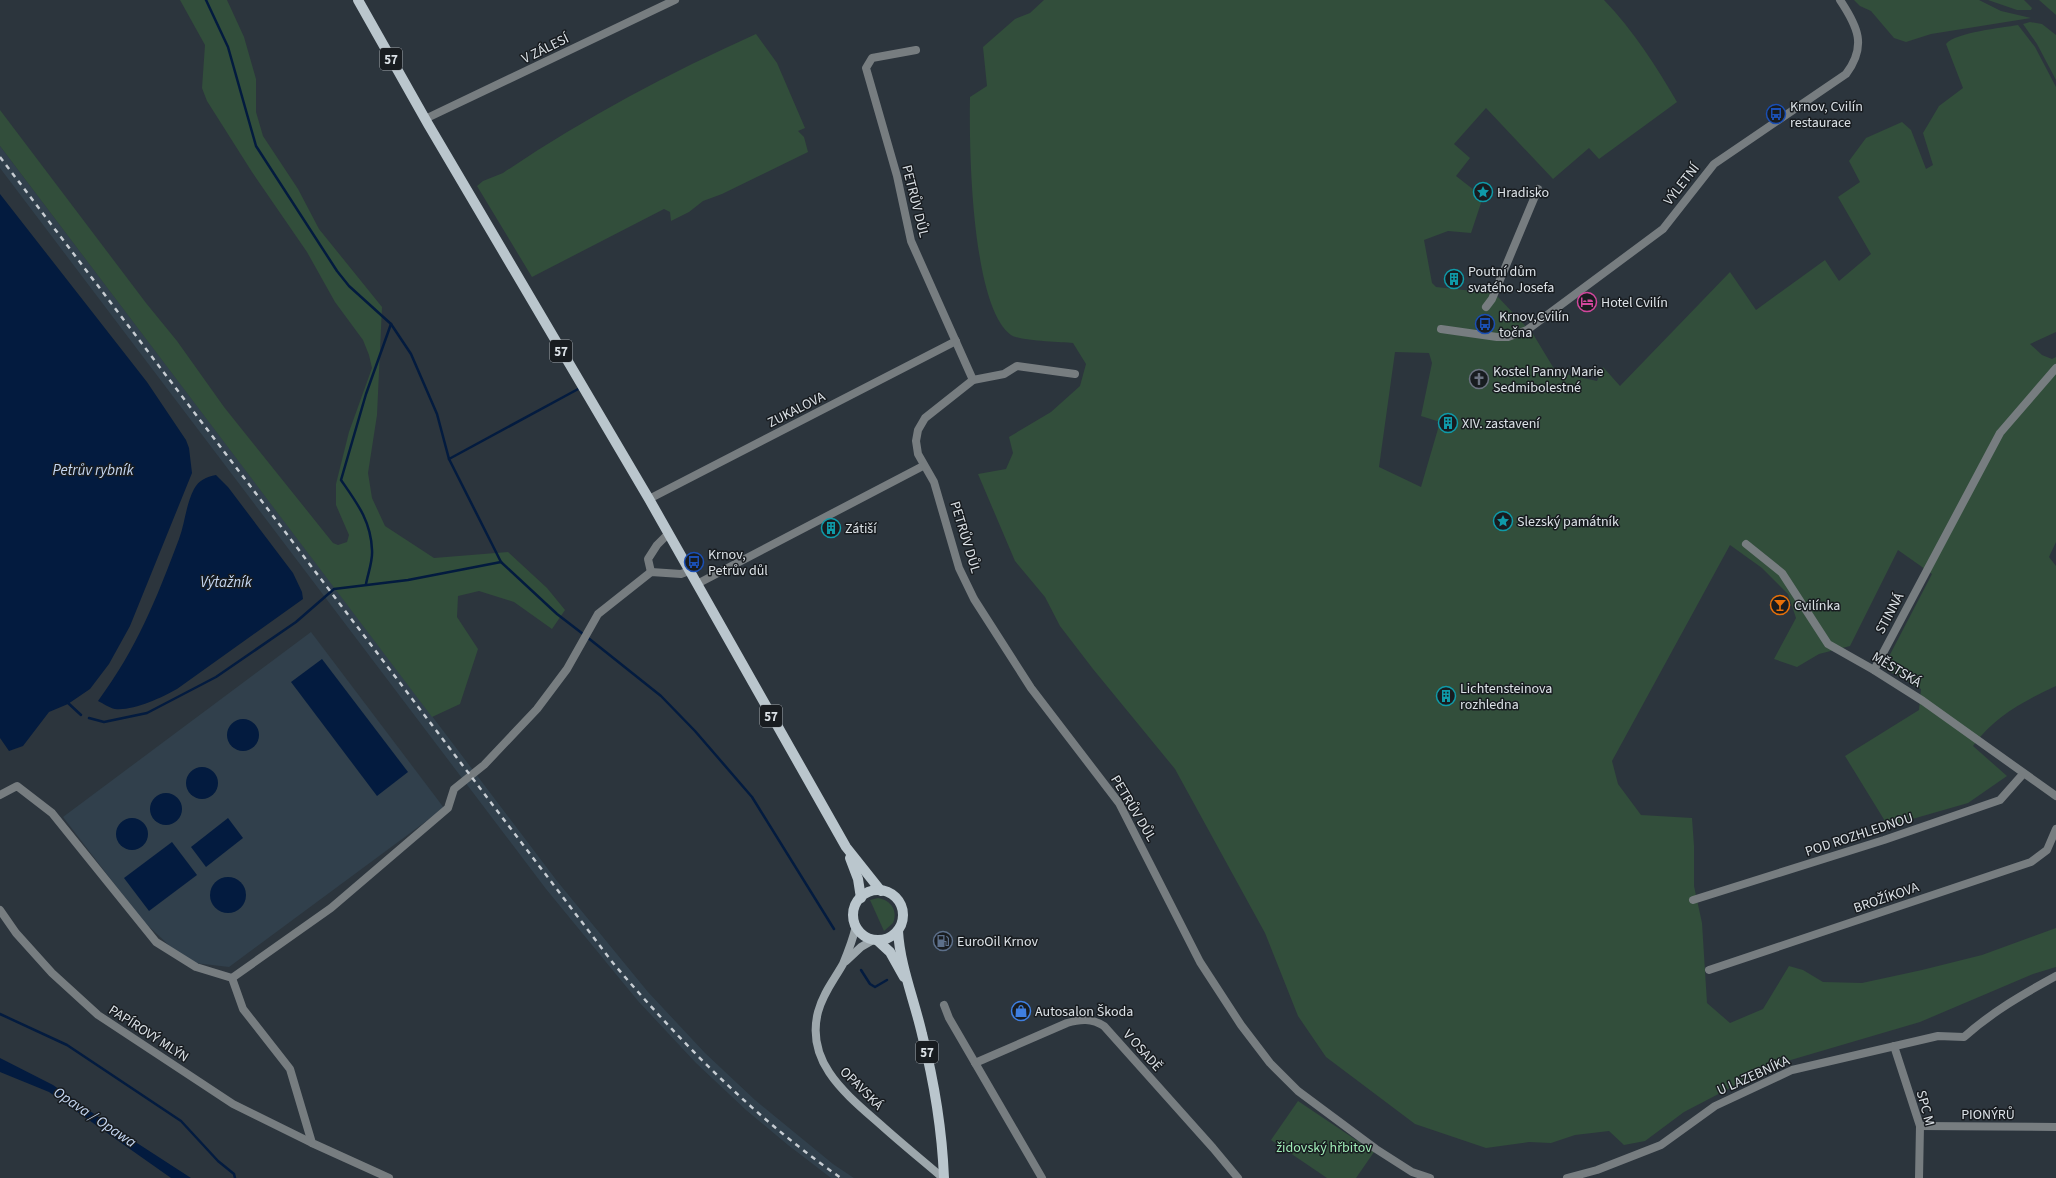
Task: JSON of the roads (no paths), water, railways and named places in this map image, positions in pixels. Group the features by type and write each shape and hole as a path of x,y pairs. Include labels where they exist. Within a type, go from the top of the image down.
{"main road":[{"name":"57","path":"358,0 425,119 649,500 846,847 881,891 893,896 901,906 903,919 898,931 905,979 927,1053 940,1127 943,1178"},
{"name":"57","path":"846,847 858,879 860,898 854,909 853,918 856,926 861,934 875,940 890,952 905,979"},
{"path":"860,898 868,893 881,891"},
{"name":"OPAVSKÁ","path":"856,926 842,964 824,994 817,1017 816,1036 822,1061 831,1076 850,1098 943,1178"},
{"path":"842,964 861,947 875,940 886,939 898,931"}],"street":[{"name":"V ZÁLESÍ","path":"425,119 675,0"},
{"name":"VÝLETNÍ","path":"1441,329 1490,337 1508,337 1523,332 1663,229 1714,164 1846,74 1856,59 1859,49 1853,20 1840,0"},
{"name":"PETRŮV DŮL","path":"916,50 872,58 866,68 897,176 911,241 973,380 925,418 918,430 916,441 918,454 923,466 934,482 959,568 974,600 1031,688 1119,803 1200,962 1241,1025 1270,1063 1298,1092 1376,1149 1412,1172 1430,1178"},
{"path":"1486,307 1492,299 1538,190"},
{"name":"ZUKALOVA","path":"649,500 956,341"},
{"path":"973,380 1004,374 1018,366 1075,374"},
{"name":"STINNÁ","path":"1874,670 2000,433 2056,368"},
{"path":"697,584 923,466"},
{"path":"652,572 648,559 657,545 668,534"},
{"name":"MĚSTSKÁ","path":"1746,544 1782,573 1828,644 1874,670 1923,701 2023,774 2056,796"},
{"path":"232,978 331,908 448,808 454,789 484,764 541,703 567,669 598,614 652,572 681,574 689,571"},
{"name":"POD ROZHLEDNOU","path":"1693,900 1884,840 2000,800 2023,774"},
{"path":"0,795 17,786 52,813 156,942 196,967 232,978"},
{"name":"BROŽÍKOVA","path":"1709,970 2031,862 2047,850 2056,829"},
{"name":"PAPÍROVÝ MLÝN","path":"0,910 16,933 52,973 98,1015 233,1104 312,1143 389,1178"},
{"name":"U LAZEBNÍKA","path":"1567,1178 1597,1174 1661,1145 1715,1106 1792,1070 1938,1036 1964,1037 1986,1017 2016,998 2056,976"},
{"path":"232,978 243,1009 290,1069 312,1143"},
{"path":"944,1005 949,1018 1042,1178"},
{"name":"V OSADĚ","path":"975,1063 1067,1023 1083,1020 1098,1022 1109,1032 1238,1178"},
{"name":"SPC M","path":"1894,1046 1920,1126 1919,1178"},
{"name":"PIONÝRŮ","path":"1920,1126 2056,1127"}],"water":[{"name":"Petrův rybník","path":"0,194 147,382 186,440 189,448 192,473 130,626 109,664 90,689 68,704 49,712 23,746 9,751 0,738"},
{"name":"Výtažník","path":"216,475 228,487 293,573 302,592 303,599 177,689 155,700 138,706 122,709 111,708 98,701 135,643 154,603 179,539 187,507 194,489 201,481"},
{"path":"322,659 408,772 377,796 291,682"},
{"path":"243,719 249,720 256,726 259,735 258,741 252,748 243,751 237,750 230,744 227,735 228,729 234,722"},
{"path":"199,767 205,767 215,774 218,783 217,789 211,796 205,799 199,799 189,792 186,786 186,780 193,770"},
{"path":"163,793 169,793 178,797 182,809 178,821 169,825 163,825 154,821 150,812 150,806 154,797"},
{"path":"129,818 135,818 144,822 148,834 144,846 135,850 129,850 120,846 116,837 116,831 120,822"},
{"path":"228,818 243,838 206,867 191,847"},
{"path":"172,842 197,875 149,911 124,878"},
{"path":"232,877 241,882 245,888 245,902 241,908 232,913 224,913 215,908 211,902 210,891 215,882 221,878"},
{"name":"Opava / Opawa","path":"0,1058 53,1085 120,1132 191,1178 171,1178 49,1092 0,1072"}],"waterway":[{"path":"206,0 228,47 256,146 337,271 349,286 391,324 411,354 437,414 449,459 501,562 557,614 583,634"},
{"path":"366,584 372,554 369,530 358,505 341,480 366,394 391,324"},
{"path":"449,459 580,388"},
{"path":"89,718 104,722 147,713 216,677 296,622 334,589 408,580 501,562"},
{"path":"587,637 661,696 695,731 752,797 834,929"},
{"path":"67,702 81,715"},
{"path":"861,970 870,984 875,987 887,980"},
{"path":"0,1014 67,1045 181,1121 218,1161 234,1174 235,1178"}],"railway":[{"path":"0,157 613,963 665,1022 720,1078 749,1105 809,1155 841,1178"}],"place":[{"name":"Krnov, Cvilín restaurace","path":"1776,114"},
{"name":"Hradisko","path":"1483,192"},
{"name":"Poutní dům svatého Josefa","path":"1454,279"},
{"name":"Hotel Cvilín","path":"1587,302"},
{"name":"Krnov,Cvilín točna","path":"1485,324"},
{"name":"Kostel Panny Marie Sedmibolestné","path":"1479,379"},
{"name":"XIV. zastavení","path":"1448,423"},
{"name":"Slezský památník","path":"1503,521"},
{"name":"Zátiší","path":"831,528"},
{"name":"Krnov, Petrův důl","path":"694,562"},
{"name":"Cvilínka","path":"1780,605"},
{"name":"Lichtensteinova rozhledna","path":"1446,696"},
{"name":"EuroOil Krnov","path":"943,941"},
{"name":"Autosalon Škoda","path":"1021,1011"}],"park label":[{"name":"židovský hřbitov","path":"1324,1147"}]}
